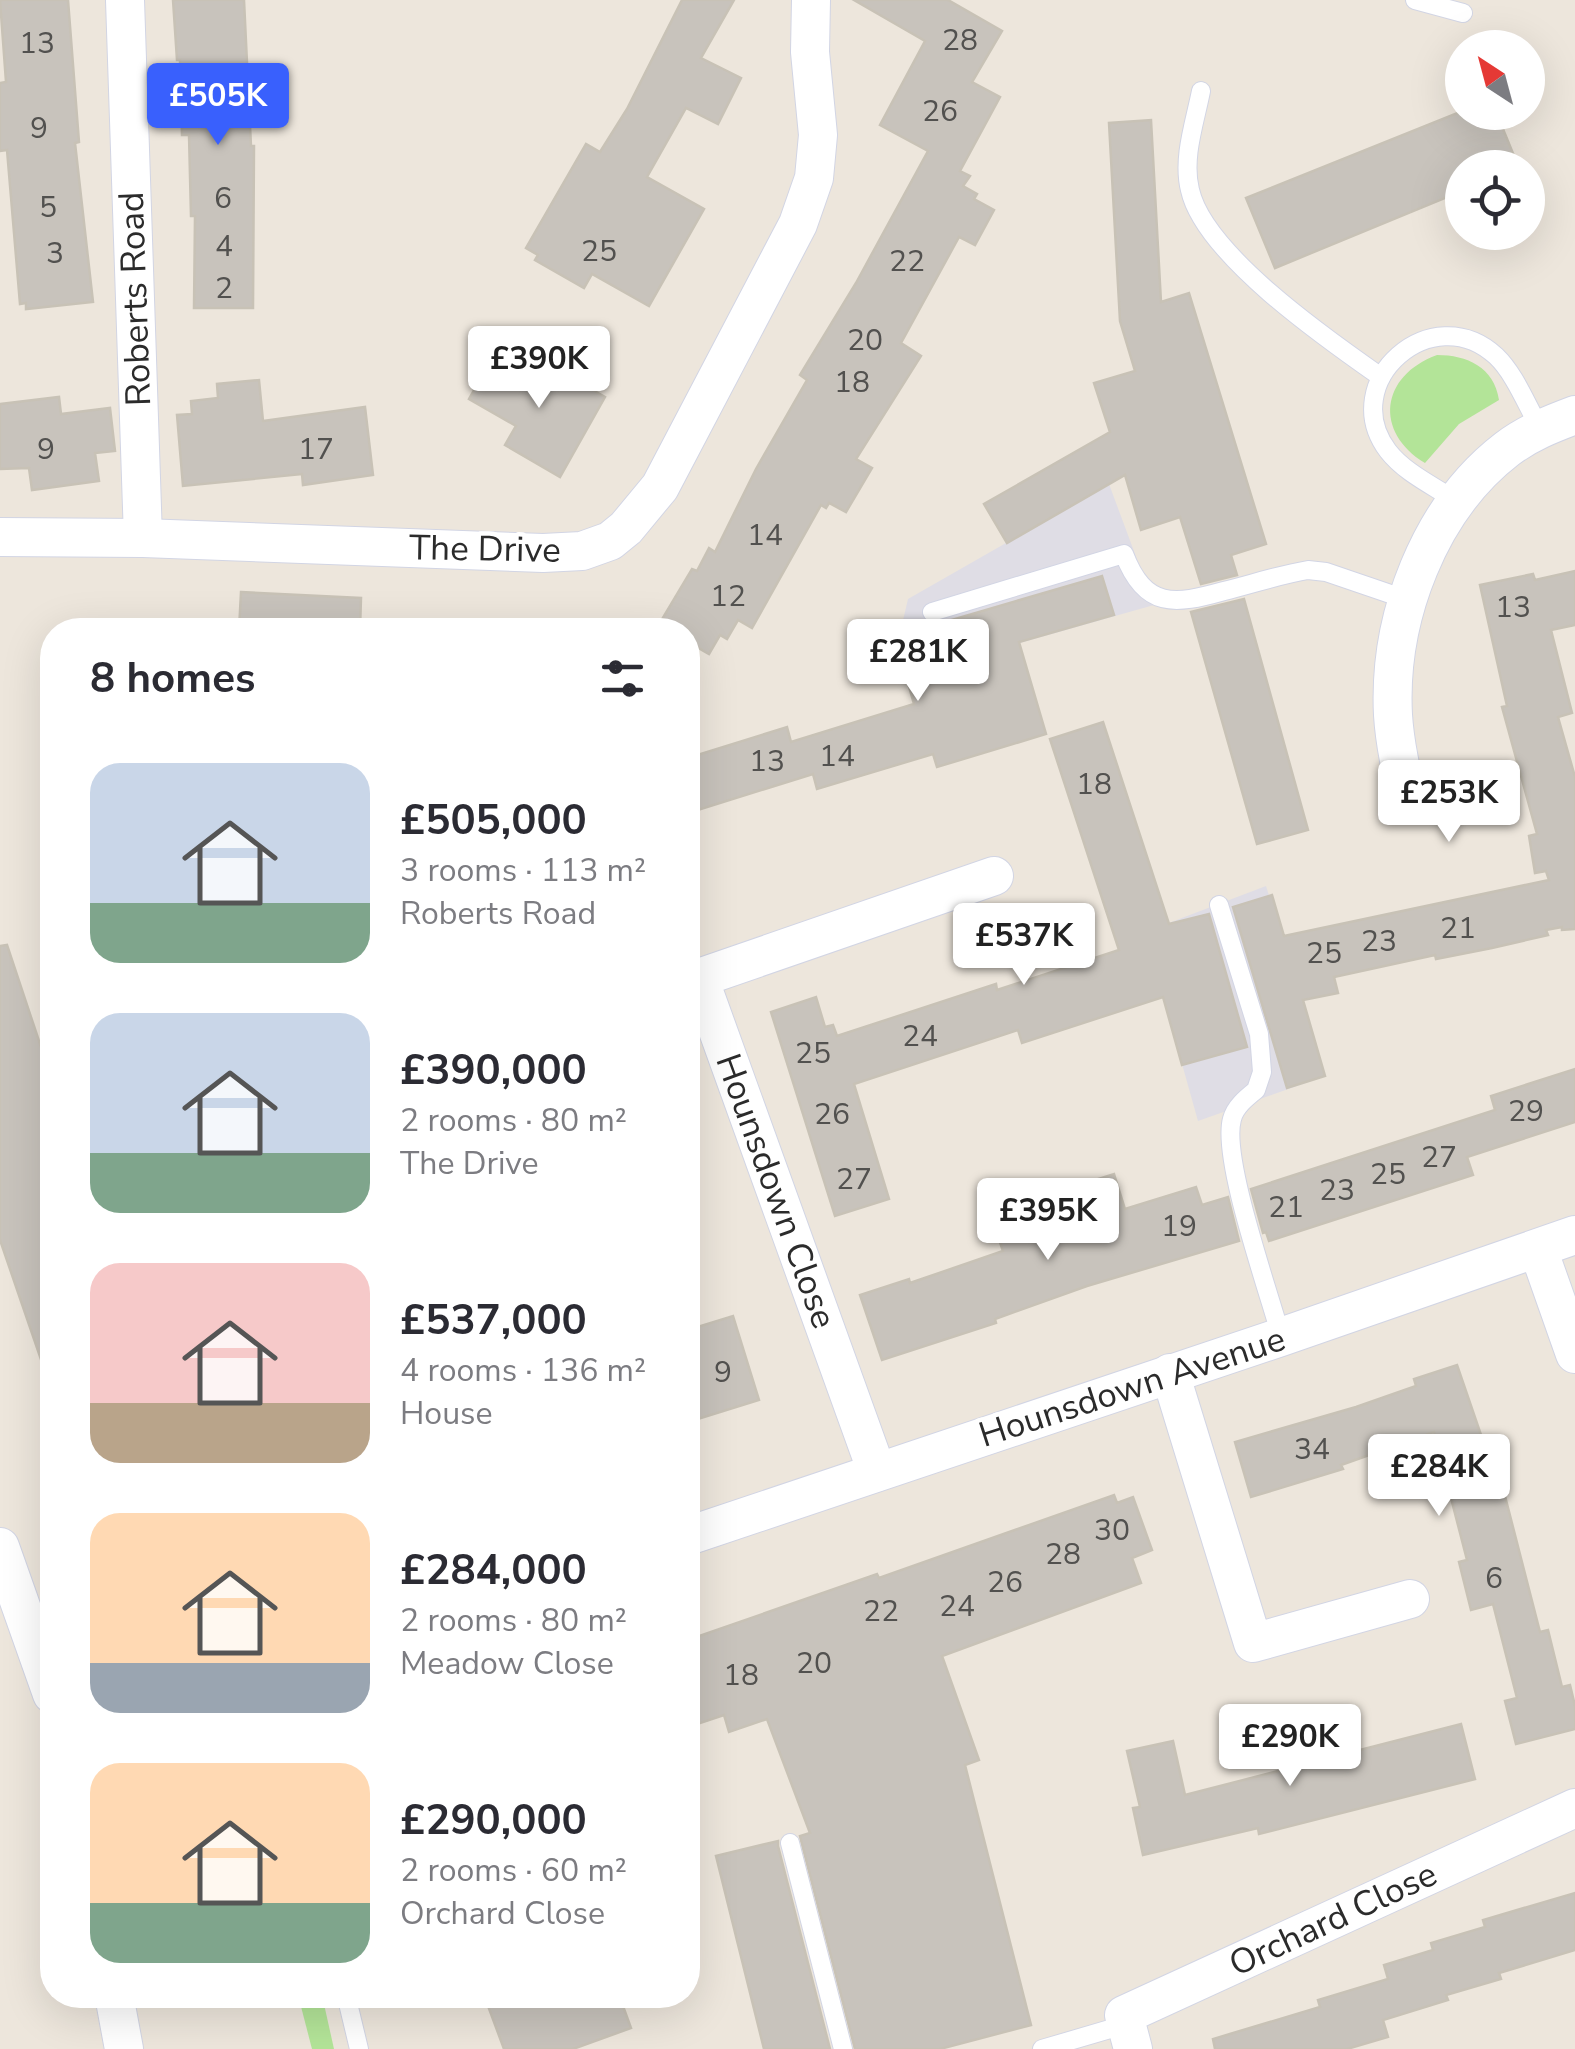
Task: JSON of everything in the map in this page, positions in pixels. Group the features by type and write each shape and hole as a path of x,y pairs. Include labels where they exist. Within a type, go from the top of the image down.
{"street":[{"name":"Roberts Road","path":"125,0 142,538"},
{"name":"The Drive","path":"0,537 142,538 543,553 582,551 610,541 660,487 798,224 814,178 818,136 810,52 811,0"},
{"path":"1408,806 1393,714 1398,640 1420,567 1456,501 1479,474 1508,448 1540,428 1575,415"},
{"name":"Hounsdown Close","path":"700,978 994,876"},
{"name":"Hounsdown Close","path":"700,981 877,1472"},
{"name":"Hounsdown Avenue","path":"700,1532 1170,1372 1282,1338 1575,1235"},
{"path":"1538,1249 1575,1354"},
{"path":"1170,1372 1253,1643 1410,1599"},
{"path":"0,1548 40,1660"},
{"name":"Orchard Close","path":"1130,2037 1124,2015 1575,1808"},
{"path":"116,2008 124,2049"}],"lane":[{"path":"1416,0 1462,12"},
{"path":"1201,91 1187,162 1190,191 1201,217 1227,249 1288,308 1381,377"},
{"path":"1456,501 1406,469 1389,452 1374,418 1381,377 1394,358 1412,344 1433,337 1459,337 1476,342 1497,357 1540,428"},
{"path":"932,612 1124,554 1136,581 1167,601 1194,600 1308,570 1326,572 1408,600"},
{"path":"1219,905 1263,1053 1256,1090 1242,1101 1232,1118 1229,1152 1282,1338"},
{"path":"790,1843 843,2049"},
{"path":"349,2008 360,2049"},
{"path":"1042,2049 1130,2037"}],"shaded area":[{"path":"1087,445 1109,484 1154,605 906,675 897,646 908,599 1006,543 984,504"},
{"path":"1266,886 1325,1076 1198,1121 1145,932"}],"green space":[{"path":"1437,355 1459,357 1477,365 1491,379 1499,400 1459,424 1425,463 1397,436 1390,405 1404,376"},
{"path":"301,2008 325,2008 334,2049 312,2049"}],"building":[{"path":"0,0 68,0 79,142 75,143 93,302 26,309 26,303 20,304 7,150 0,151 0,83 6,82"},
{"path":"173,0 244,0 254,146 253,308 194,308 195,216 191,216 189,135 182,135"},
{"path":"682,0 734,0 701,58 741,78 718,124 686,108 647,177 704,209 649,306 592,274 584,288 535,260 538,255 526,248 586,144 600,152 627,109"},
{"path":"854,0 948,0 1002,31 972,82 1000,97 960,171 970,176 963,186 977,194 974,199 994,210 975,245 959,237 901,343 921,356 856,459 872,468 846,512 829,503 826,508 821,505 752,628 738,620 727,639 720,635 709,654 700,649 700,618 663,618 692,569 697,571 709,548 715,552 807,380 800,375 928,151 880,125 925,41"},
{"path":"1445,118 1445,130 1503,130 1512,150 1445,150 1445,198 1275,268 1246,198"},
{"path":"1151,120 1161,302 1189,293 1266,544 1231,555 1237,575 1201,584 1180,517 1141,530 1125,475 1007,543 984,504 1110,432 1094,383 1135,371 1120,321 1109,123"},
{"path":"494,355 542,382 550,366 605,397 560,477 505,445 516,426 469,399"},
{"path":"259,380 263,421 365,407 373,475 303,485 302,474 183,486 177,415 192,414 191,401 218,398 217,384"},
{"path":"59,397 61,414 110,408 115,451 95,453 99,481 32,490 29,468 0,469 0,404"},
{"path":"1575,571 1575,625 1551,630 1572,713 1558,717 1575,777 1575,929 1546,930 1548,935 1492,948 1436,959 1435,955 1334,977 1338,993 1303,1000 1325,1076 1287,1088 1233,907 1272,895 1284,936 1549,880 1546,871 1535,873 1529,836 1537,834 1502,707 1507,706 1480,585 1533,574 1535,580"},
{"path":"1102,576 1114,615 1019,642 1046,734 937,767 933,754 817,789 813,774 700,809 700,754 787,727 791,742 914,704 897,646 927,638 924,628"},
{"path":"241,592 361,598 360,618 240,618"},
{"path":"1244,599 1308,830 1257,844 1191,612"},
{"path":"1103,722 1169,924 1209,914 1247,1047 1182,1065 1163,997 1022,1043 1018,1030 854,1084 889,1199 835,1216 771,1012 816,997 825,1027 833,1025 837,1036 996,984 997,990 1119,950 1050,739"},
{"path":"7,945 40,1044 40,1357 0,1240 0,946"},
{"path":"1575,1069 1575,1122 1467,1157 1473,1175 1269,1241 1263,1233 1251,1189 1495,1110 1491,1096"},
{"path":"1114,1174 1125,1209 1196,1187 1202,1205 1228,1197 1239,1241 1087,1286 995,1319 996,1323 882,1360 860,1295 909,1279 910,1283 1003,1251 996,1231 1067,1204 1063,1190"},
{"path":"733,1316 759,1400 700,1418 700,1326"},
{"path":"1457,1365 1493,1470 1498,1469 1540,1632 1548,1630 1562,1687 1570,1685 1575,1706 1575,1729 1516,1744 1505,1701 1517,1698 1493,1604 1471,1610 1459,1562 1467,1560 1434,1432 1341,1465 1343,1469 1251,1497 1235,1442 1356,1407 1416,1386 1414,1379"},
{"path":"1114,1495 1117,1503 1133,1497 1152,1550 1132,1558 1141,1583 942,1656 979,1760 965,1765 1031,2025 940,2049 855,2049 800,1836 810,1833 767,1719 729,1732 724,1715 700,1723 700,1636 877,1574 879,1578"},
{"path":"1461,1724 1475,1779 1259,1834 1258,1828 1143,1855 1133,1808 1140,1807 1127,1751 1173,1741 1185,1795"},
{"path":"778,1841 830,2049 764,2049 716,1856"},
{"path":"1575,1893 1575,1950 1499,1973 1501,1979 1383,2020 1388,2037 1347,2049 1215,2049 1213,2039 1320,2007 1318,2000 1388,1979 1384,1965 1433,1950 1431,1943 1485,1927 1483,1920"},
{"path":"489,2008 624,2008 631,2028 573,2049 504,2049"}]}
